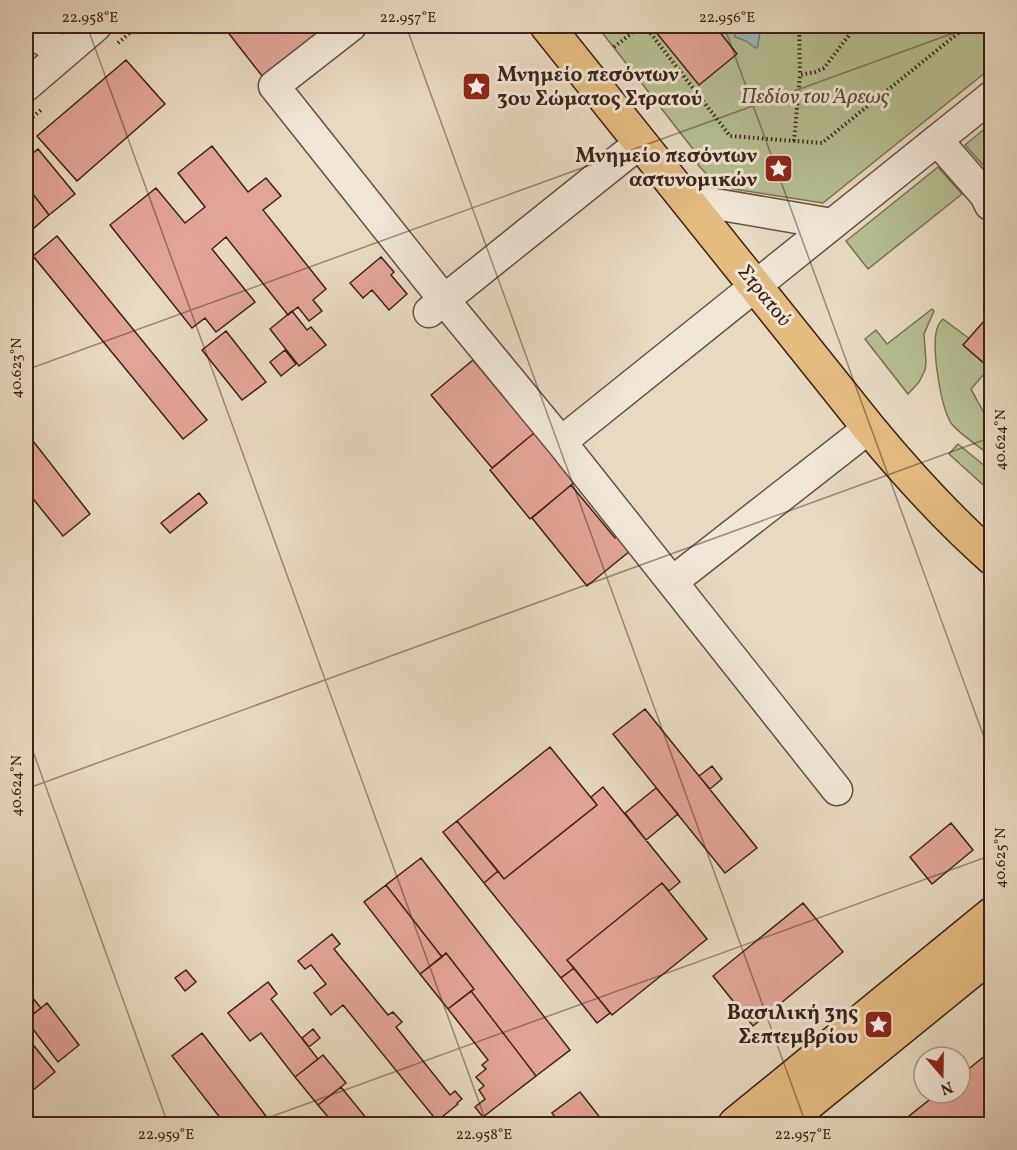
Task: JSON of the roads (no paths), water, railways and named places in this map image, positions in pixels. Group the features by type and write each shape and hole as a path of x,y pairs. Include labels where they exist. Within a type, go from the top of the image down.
{"main road":[{"name":"Στρατού","path":"547,26 869,428 938,506 992,558"},
{"path":"735,1125 992,914"},
{"path":"783,1125 992,954"}],"street":[{"path":"26,86 96,26"},
{"path":"351,26 274,86 436,307 561,442 837,790"},
{"path":"26,30 64,53"},
{"path":"561,442 992,96"},
{"path":"937,140 985,195 990,205"},
{"path":"436,307 640,143"},
{"path":"686,199 832,224"},
{"path":"672,582 869,428"}],"water":[{"path":"734,26 763,26 757,48 735,37"}],"place":[{"name":"Μνημείο πεσόντων 3ου Σώματος Στρατού","path":"476,87"},
{"name":"Μνημείο πεσόντων αστυνομικών","path":"778,168"},
{"name":"Βασιλική 3ης Σεπτεμβρίου","path":"879,1025"}],"park label":[{"name":"Πεδίον του Άρεως","path":"815,97"}]}
